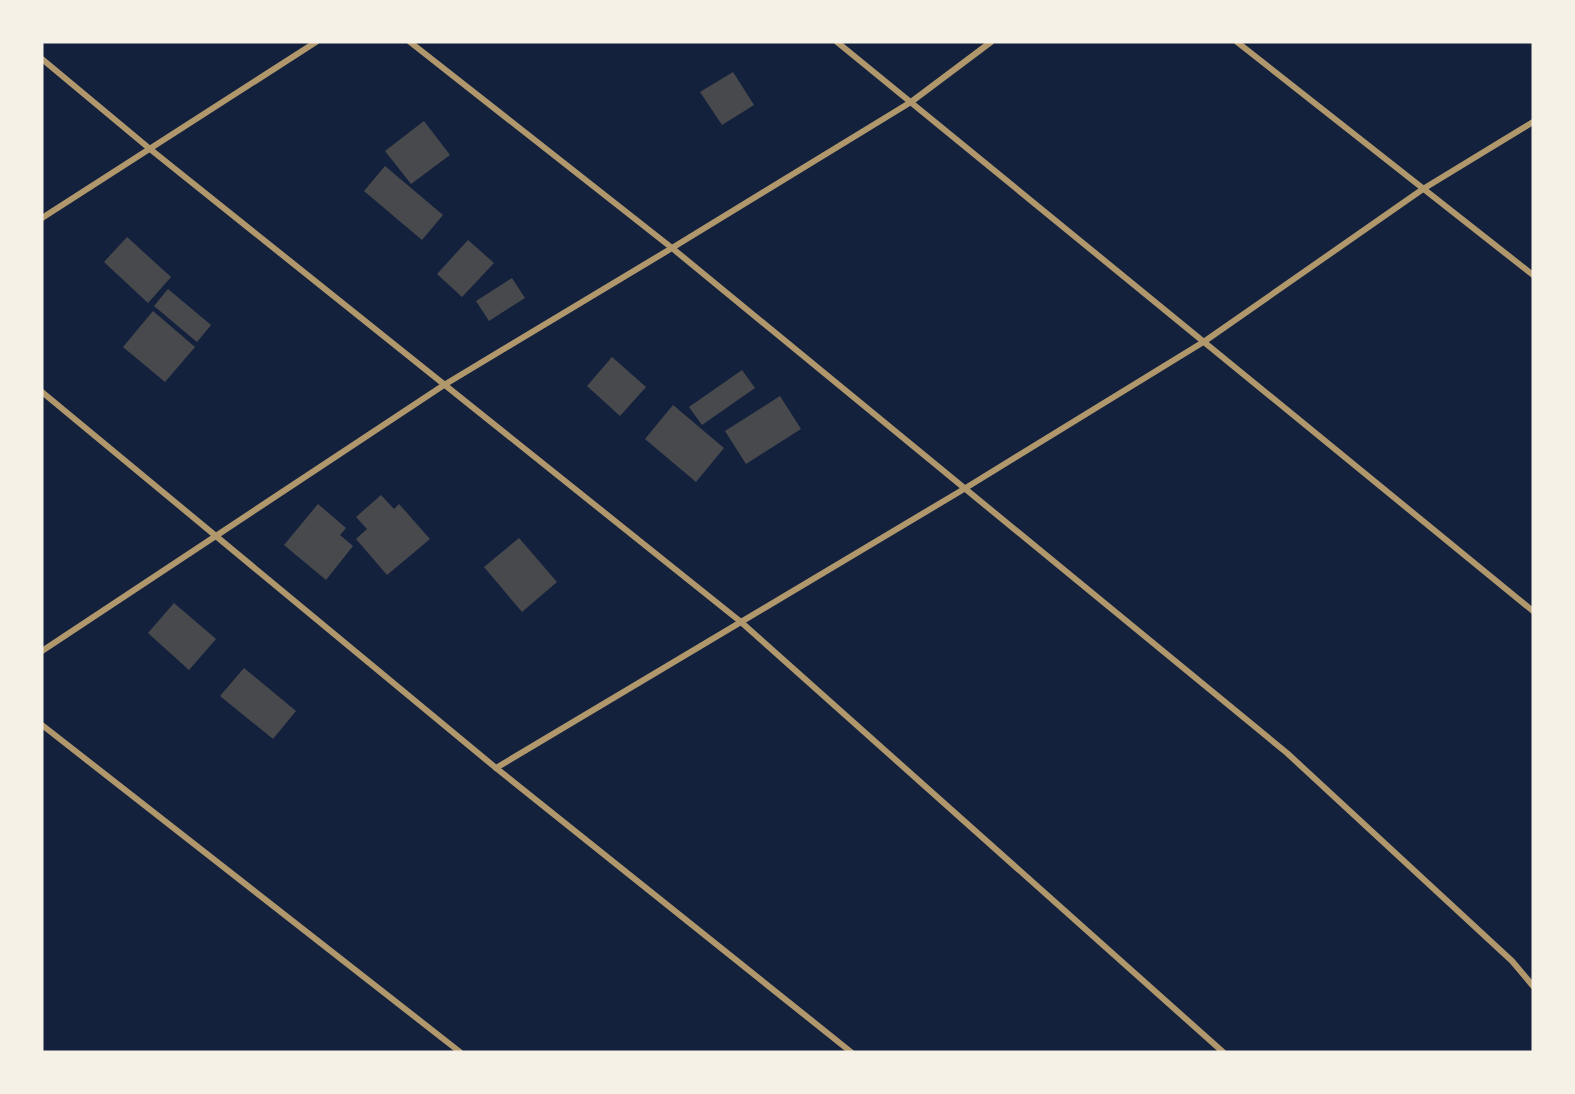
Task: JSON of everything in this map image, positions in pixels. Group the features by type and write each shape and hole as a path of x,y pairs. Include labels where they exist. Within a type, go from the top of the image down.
{"street":[{"path":"42,218 316,42"},
{"path":"410,42 672,248 1287,753 1512,961 1533,986"},
{"path":"837,42 1533,611"},
{"path":"42,651 444,385 911,102 991,42"},
{"path":"1237,42 1533,275"},
{"path":"42,59 150,149 741,622 1223,1052"},
{"path":"496,768 964,489 1205,341 1423,189 1533,122"},
{"path":"42,392 496,768 851,1052"},
{"path":"42,725 460,1052"}],"building":[{"path":"733,72 754,105 722,125 700,92"},
{"path":"424,121 450,155 411,184 385,151"},
{"path":"385,166 443,215 422,240 364,191"},
{"path":"127,237 171,277 148,303 104,262"},
{"path":"468,240 494,263 462,297 437,274"},
{"path":"512,278 525,298 489,321 476,301"},
{"path":"168,289 211,325 197,342 154,306"},
{"path":"153,311 195,347 165,382 123,347"},
{"path":"612,357 646,387 620,416 587,386"},
{"path":"742,370 755,388 702,425 689,407"},
{"path":"780,396 801,429 746,464 725,431"},
{"path":"673,405 724,448 696,482 645,439"},
{"path":"381,495 394,509 399,504 430,539 387,575 356,539 367,529 356,517"},
{"path":"318,504 346,528 340,535 353,546 326,580 284,545"},
{"path":"519,538 557,582 522,612 484,567"},
{"path":"174,603 216,639 189,670 148,633"},
{"path":"244,668 296,711 273,739 220,696"}]}
